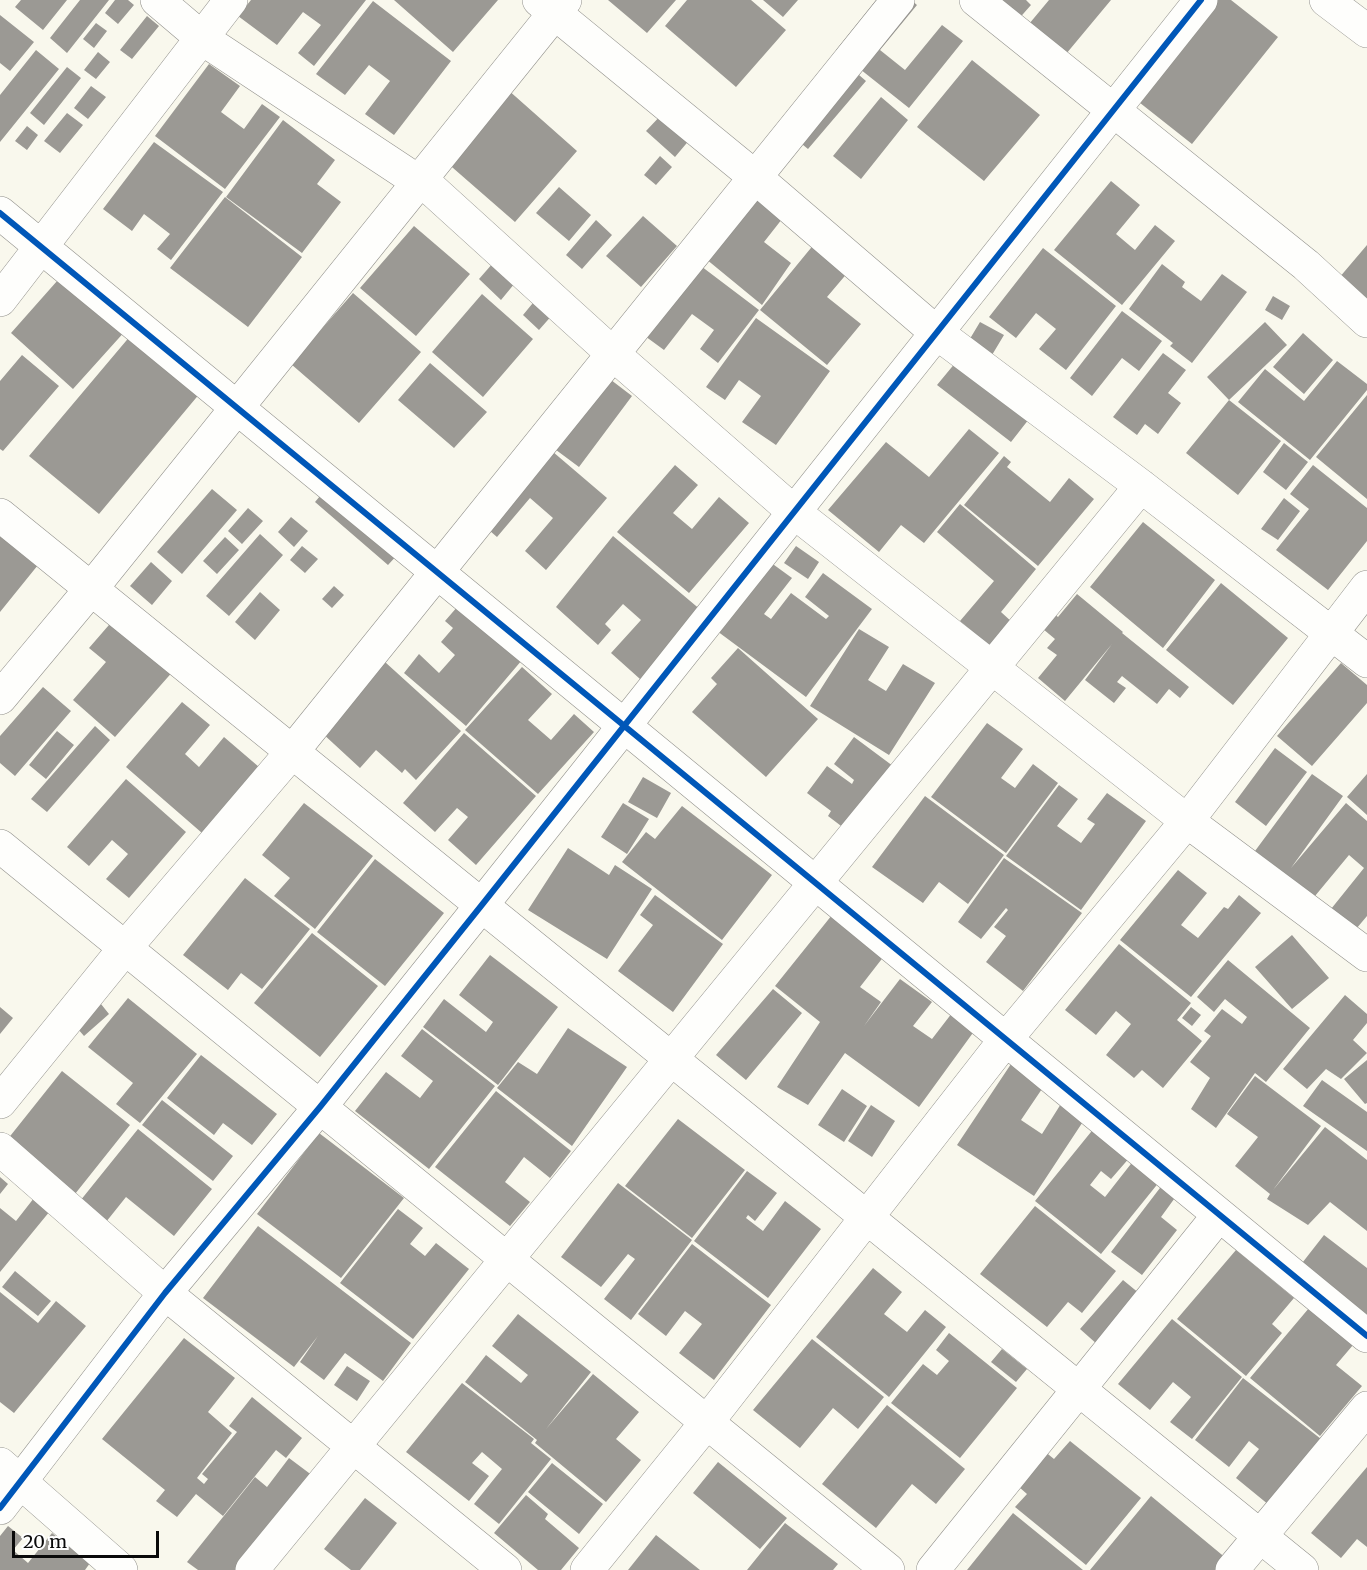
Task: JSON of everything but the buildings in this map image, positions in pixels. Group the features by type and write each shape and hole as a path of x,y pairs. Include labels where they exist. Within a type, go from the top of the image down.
{"street":[{"path":"157,0 203,39 419,182 427,184 612,353 794,512 1187,821 1367,955"},
{"path":"0,300 231,0"},
{"path":"0,1102 125,948 292,752 898,0"},
{"path":"976,0 1306,265 1367,321"},
{"path":"0,1509 11,1473 320,1107 1201,0"},
{"path":"1326,0 1367,31"},
{"path":"0,698 419,182 553,4 937,333 1141,486 1367,661"},
{"path":"0,213 1367,1336"},
{"path":"252,1570 1141,486"},
{"path":"0,516 1302,1570"},
{"path":"587,1570 868,1218 1006,1039 1187,821 1367,587"},
{"path":"0,846 888,1570"},
{"path":"0,1149 165,1293 505,1570"},
{"path":"933,1570 1219,1215"},
{"path":"1232,1570 1367,1408"},
{"path":"11,1473 121,1570"}],"cycle path":[{"path":"0,1508 165,1293 320,1107 1201,0"},
{"path":"0,213 1367,1336"}]}
